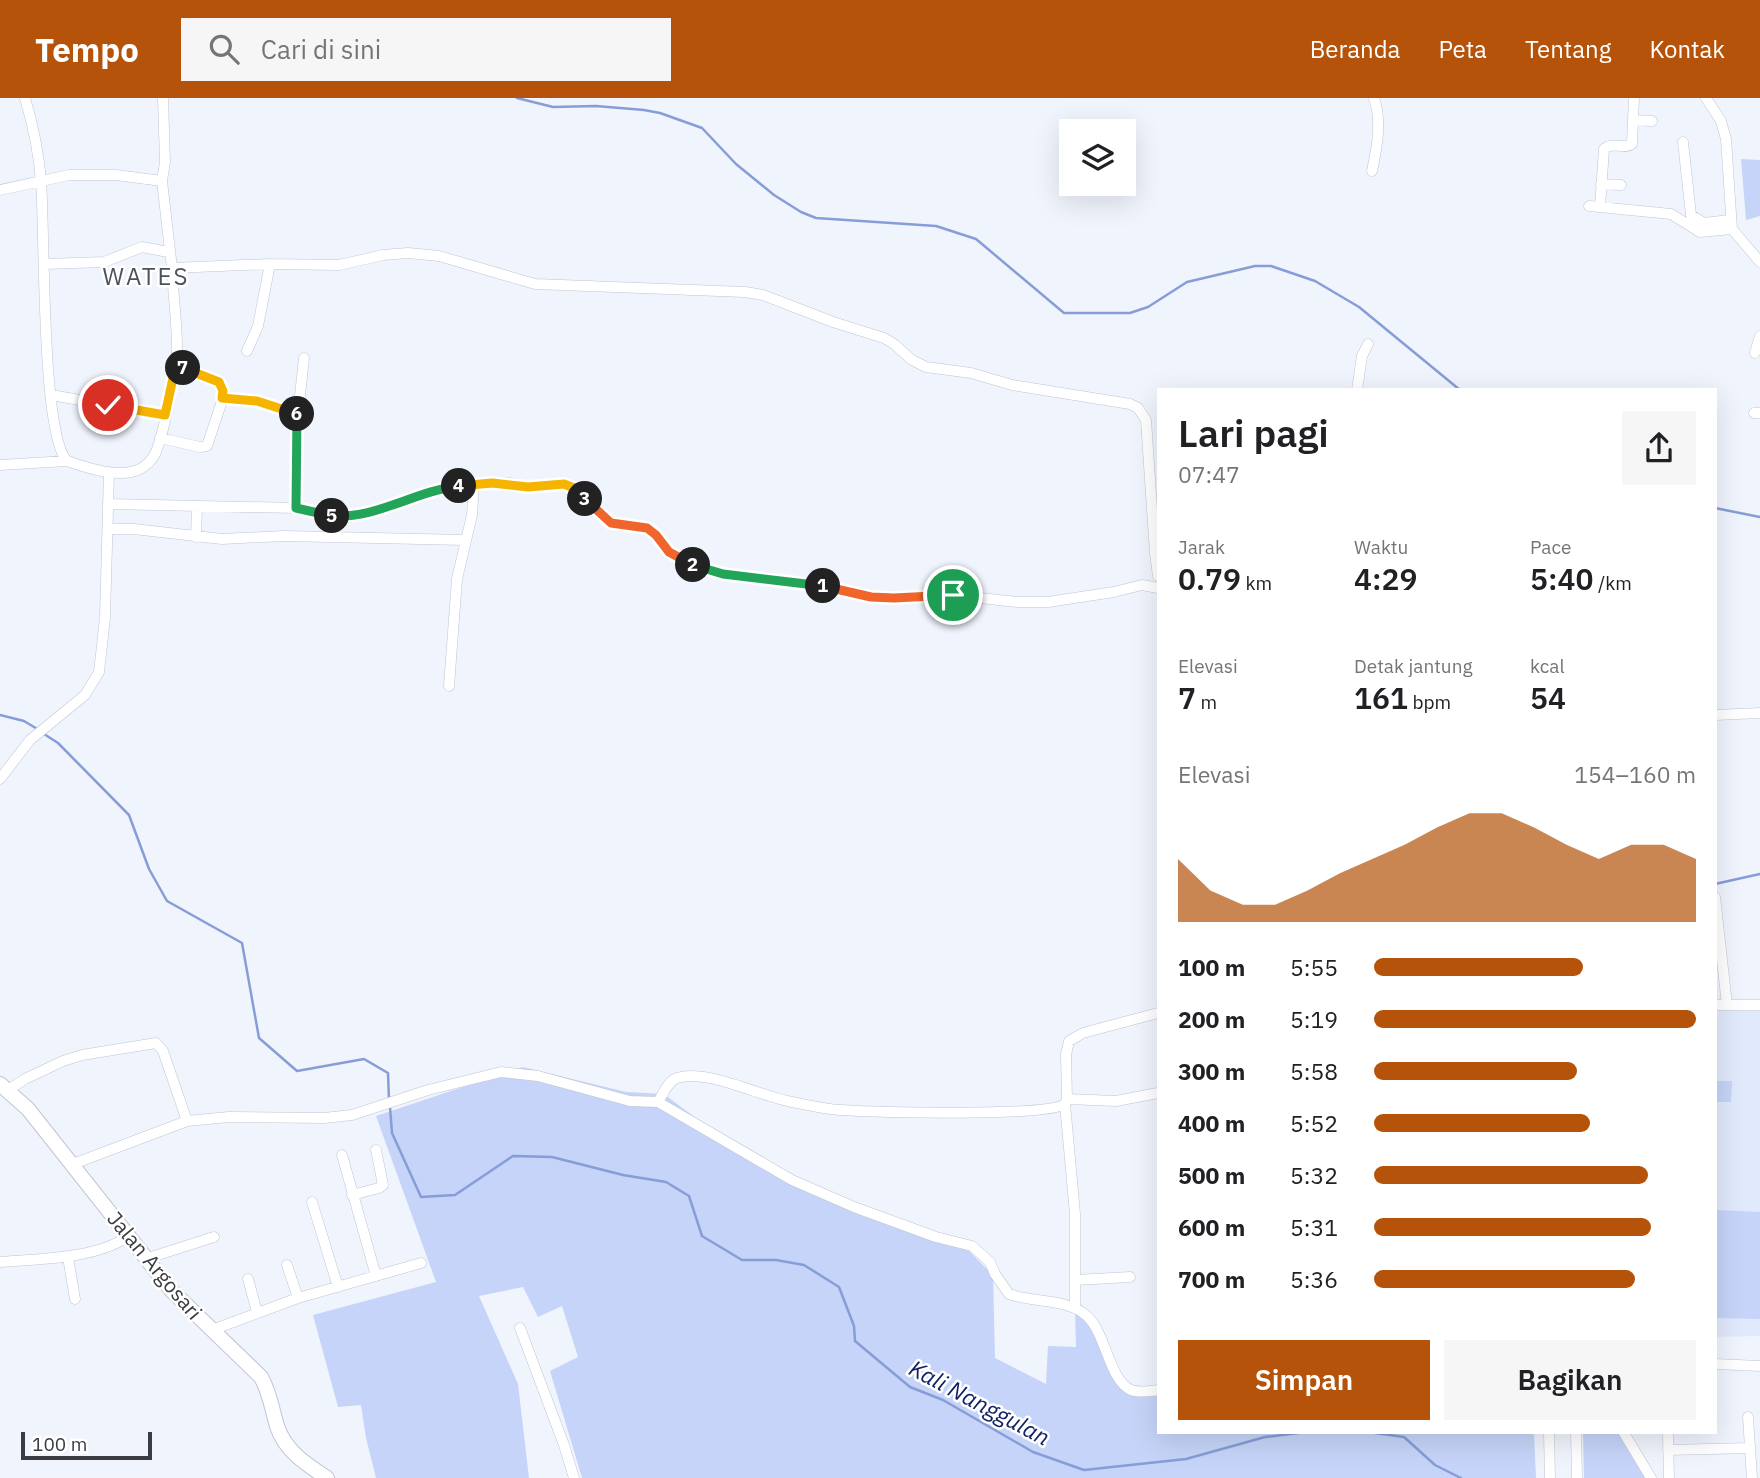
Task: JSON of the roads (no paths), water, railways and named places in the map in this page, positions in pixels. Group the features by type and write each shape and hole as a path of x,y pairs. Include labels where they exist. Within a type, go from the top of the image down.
{"street":[{"path":"25,98 41,180 45,317 51,395 58,444 67,461"},
{"path":"0,465 67,461 109,472 136,471 153,457 160,438 176,364 172,268 162,181 165,162 163,98"},
{"path":"1372,171 1377,144 1377,107 1374,98"},
{"path":"1601,207 1606,146 1637,145 1633,120 1634,98"},
{"path":"1706,98 1721,121 1726,139 1731,225 1760,262"},
{"path":"1633,120 1652,121"},
{"path":"1683,142 1691,215 1704,223 1731,225"},
{"path":"0,190 41,180 83,175 162,181"},
{"path":"1601,184 1621,185"},
{"path":"1589,206 1671,214 1700,232 1731,225"},
{"path":"44,264 104,262 142,247 169,252"},
{"path":"172,268 270,264 340,265 383,255 424,254 439,256 535,285 745,292 763,295 884,338 912,360 926,367 971,373 1013,385 1130,404 1138,408 1146,420 1157,567"},
{"path":"247,351 258,326 270,264"},
{"path":"1755,353 1760,336"},
{"path":"1357,388 1362,356 1368,344"},
{"path":"296,508 298,414 304,358"},
{"path":"160,438 207,446 222,398 223,391 219,382 176,364"},
{"path":"51,395 165,415"},
{"path":"222,398 257,401 298,414"},
{"path":"0,779 23,748 41,730 85,695 99,672 105,618 109,472"},
{"path":"108,503 296,508 330,516 350,517 448,487 509,483 528,487 564,484 574,488 611,523 647,528 669,552 693,566 723,574 835,588 871,597 953,595 1017,602 1048,602 1142,585 1157,588"},
{"path":"449,686 457,579 472,515 474,484"},
{"path":"196,537 197,507"},
{"path":"108,529 157,531 222,539 284,536 465,540"},
{"path":"1717,715 1760,713"},
{"path":"1717,915 1727,1005"},
{"path":"1717,1005 1760,1005"},
{"path":"1075,1308 1075,1213 1066,1102 1066,1055 1069,1041 1083,1033 1157,1013"},
{"path":"4,1087 82,1055 156,1043 163,1051 187,1121"},
{"path":"73,1164 187,1121 247,1116 337,1117 352,1115 481,1076 501,1072 538,1076 621,1100 658,1102 792,1180 854,1207 972,1247 990,1262 1009,1294 1075,1308 1089,1317 1115,1370 1128,1388 1139,1391 1157,1390"},
{"path":"658,1102 671,1081 680,1077 714,1079 789,1102 839,1110 1053,1110 1066,1102 1116,1101 1157,1093"},
{"name":"Jalan Argosari","path":"4,1087 28,1109 172,1291 261,1377 268,1389 283,1440 313,1473 327,1478"},
{"path":"352,1195 383,1185 376,1150"},
{"path":"342,1155 376,1276"},
{"path":"312,1202 338,1287"},
{"path":"0,1262 68,1257 117,1244 127,1237"},
{"path":"145,1259 215,1237"},
{"path":"68,1257 75,1299"},
{"path":"212,1330 298,1298 421,1263"},
{"path":"286,1265 298,1298"},
{"path":"1075,1280 1130,1277"},
{"path":"248,1279 257,1312"},
{"path":"520,1328 574,1478"},
{"path":"1717,1364 1760,1366"},
{"path":"1748,1417 1752,1478"},
{"path":"1549,1434 1550,1478"},
{"path":"1576,1434 1577,1478"},
{"path":"1625,1434 1651,1478"},
{"path":"1668,1436 1669,1478"},
{"path":"1668,1450 1749,1448"}],"waterway":[{"path":"517,98 553,107 596,106 644,110 702,128 736,164 774,195 801,212 816,218 936,226 976,239 1064,313 1130,313 1148,307 1187,282 1255,266 1271,266 1315,281 1359,307 1458,388"},
{"path":"1717,508 1760,517"},
{"name":"Kali Nanggulan","path":"0,715 24,721 39,730"},
{"name":"Kali Nanggulan","path":"44,734 58,743 129,815 149,869 167,901 242,943 259,1038 297,1071 364,1059 388,1073 389,1101"},
{"path":"1717,884 1760,874"},
{"name":"Kali Nanggulan","path":"390,1107 392,1133 421,1197 455,1195 513,1156 552,1157 623,1175 666,1182 689,1196 702,1236 742,1260 776,1260 804,1265 839,1287 854,1326 855,1341 910,1387 943,1400 1033,1452 1084,1470 1186,1459 1265,1437 1290,1434"},
{"name":"Kali Nanggulan","path":"1382,1434 1404,1437 1435,1465 1461,1478"}],"district":[{"name":"WATES","path":"146,276"}]}
